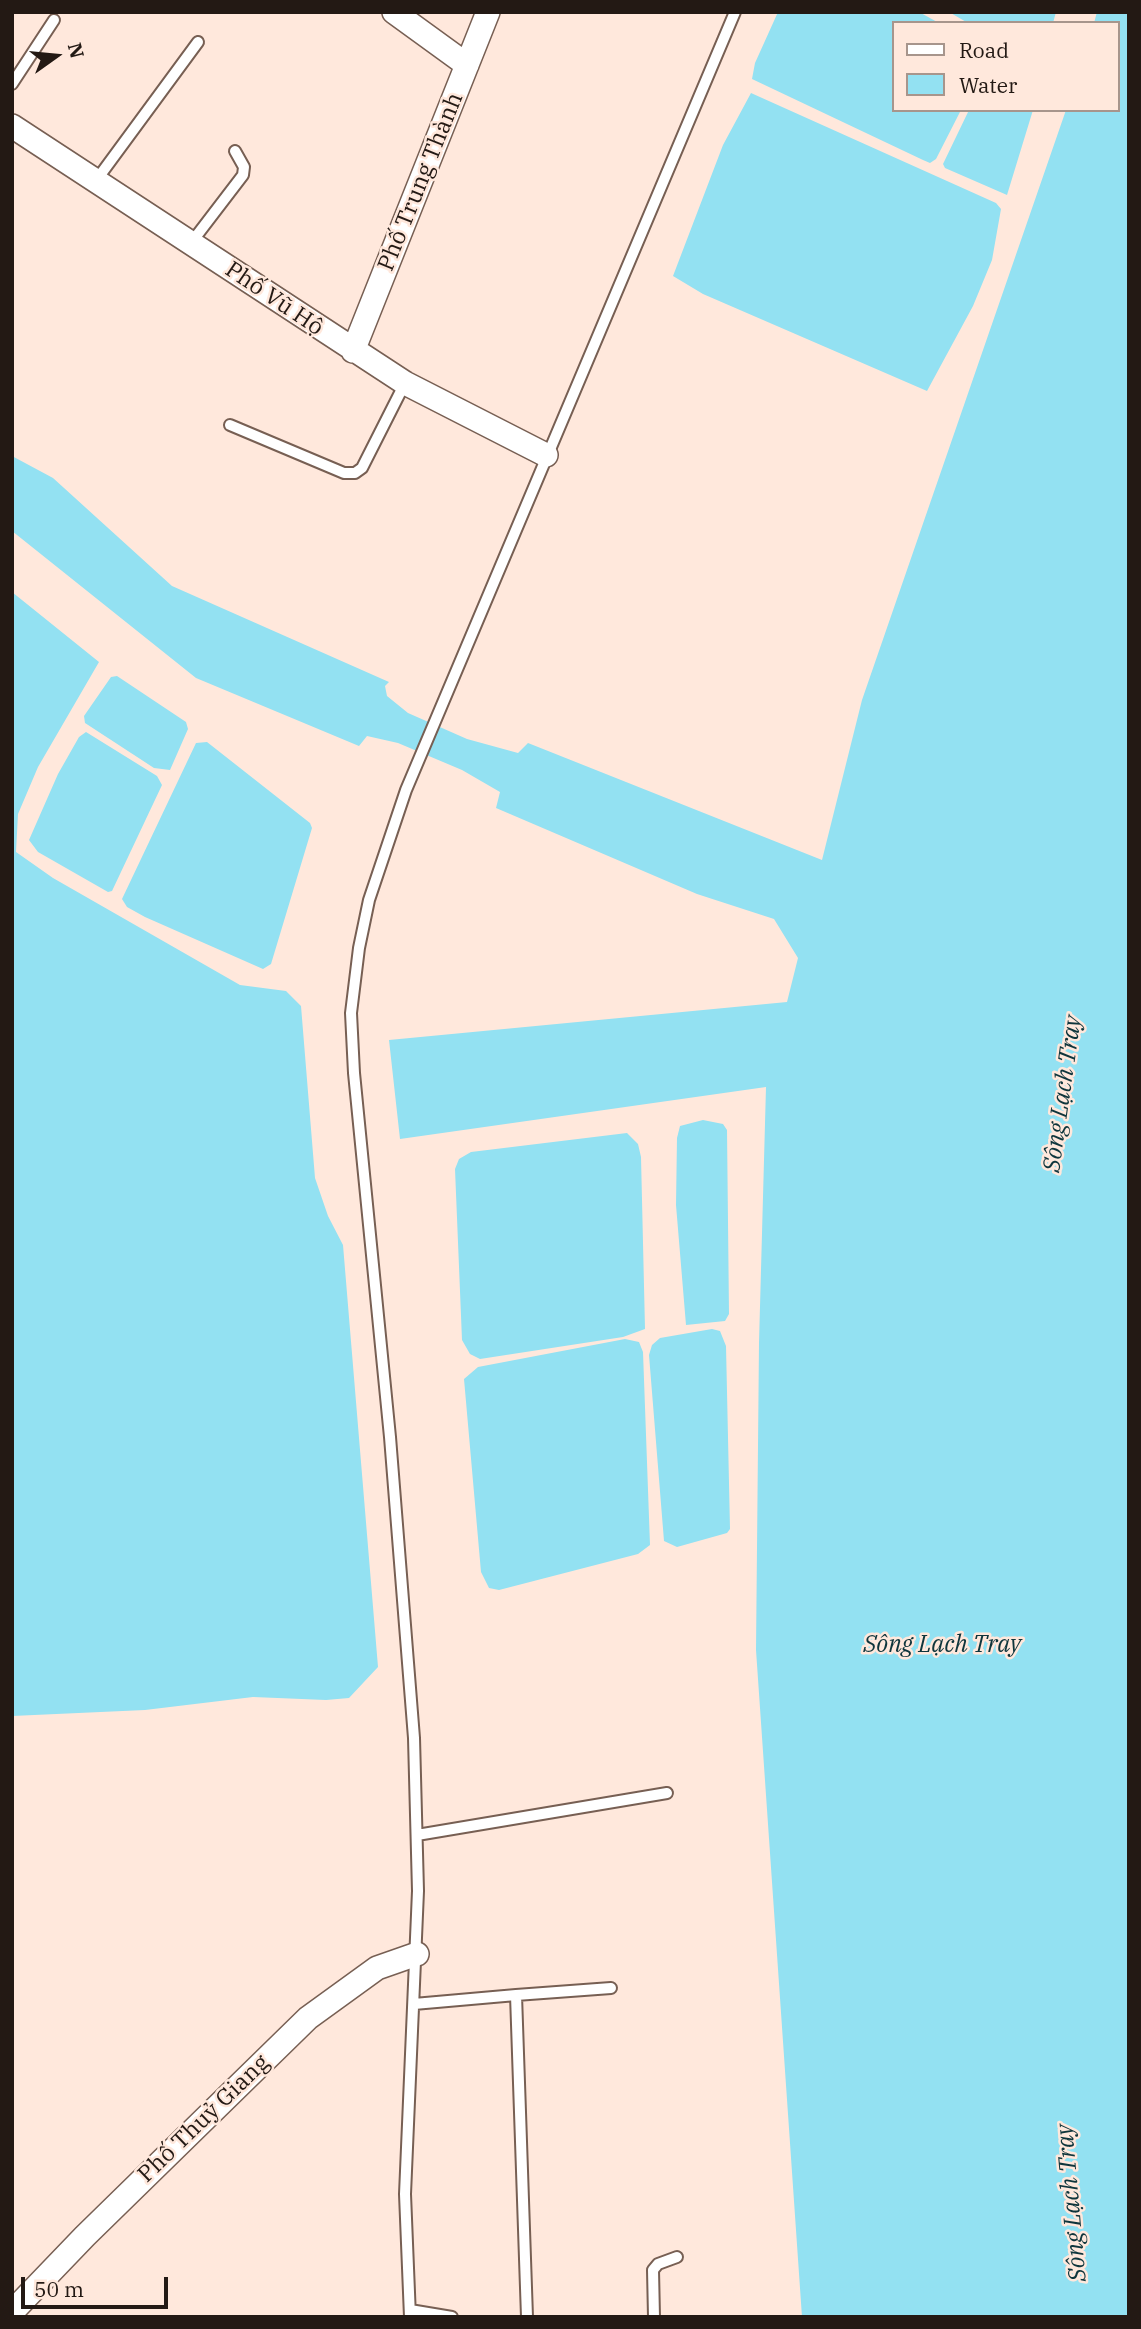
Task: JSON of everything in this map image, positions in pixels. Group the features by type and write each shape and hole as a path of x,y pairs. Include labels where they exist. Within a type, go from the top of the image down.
{"street":[{"path":"394,12 467,65"},
{"name":"Phố Trung Thành","path":"361,356 488,12"},
{"name":"Phố Vũ Hộ","path":"12,126 403,382 546,455"},
{"name":"Phố Thuỷ Giang","path":"12,2312 85,2236 308,2018 370,1972 396,1960 417,1955"}],"lane":[{"path":"452,2317 410,2313 405,2194 417,1955 417,1835 408,1633 351,1013 369,900 406,790 546,455 672,166 734,12"},
{"path":"12,84 54,20"},
{"path":"95,182 198,43"},
{"path":"191,243 243,175 244,167 235,151"},
{"path":"230,425 344,473 355,473 362,468 403,382"},
{"path":"417,1835 667,1793"},
{"path":"414,2004 611,1988"},
{"path":"516,1996 527,2317"},
{"path":"654,2317 653,2270 658,2264 677,2257"}],"water":[{"path":"778,12 919,12 935,21 892,21 892,112 960,112 936,159 930,163 752,79 755,63"},
{"path":"949,12 1056,12 1054,21 965,21"},
{"name":"Sông Lạch Tray","path":"1097,12 1129,12 1129,2317 802,2317 756,1650 759,1343 766,1087 400,1139 389,1040 787,1002 798,958 774,919 697,894 496,808 500,792 462,770 398,743 367,736 359,746 196,678 12,531 12,456 53,478 172,586 389,682 385,686 387,696 408,713 467,739 518,753 528,743 822,860 862,700 1065,112 1120,112 1120,21 1095,21"},
{"path":"751,93 996,203 1001,209 992,260 973,306 927,391 703,294 673,276 723,145"},
{"path":"968,112 1032,112 1007,195 945,168 943,164"},
{"path":"12,592 99,662 38,767 18,814 16,852 53,878 240,985 286,991 301,1006 315,1178 328,1216 343,1245 378,1667 349,1698 326,1700 253,1697 145,1710 12,1716"},
{"path":"117,676 186,722 188,729 170,770 154,768 85,723 84,716 111,677"},
{"path":"86,732 157,776 162,785 112,891 108,892 38,852 29,840 58,774 79,737"},
{"path":"207,742 310,823 312,828 271,964 263,969 145,917 127,907 122,899 196,743"},
{"path":"703,1120 723,1124 727,1130 729,1314 725,1321 686,1325 676,1205 677,1138 680,1126"},
{"path":"627,1133 638,1144 641,1157 645,1329 623,1337 480,1359 470,1354 462,1340 455,1169 459,1159 471,1152"},
{"path":"712,1329 720,1331 726,1346 730,1529 727,1533 677,1547 664,1541 649,1355 652,1345 660,1338"},
{"path":"625,1339 639,1342 643,1352 650,1545 638,1554 499,1590 489,1588 481,1572 464,1379 478,1367"}]}
